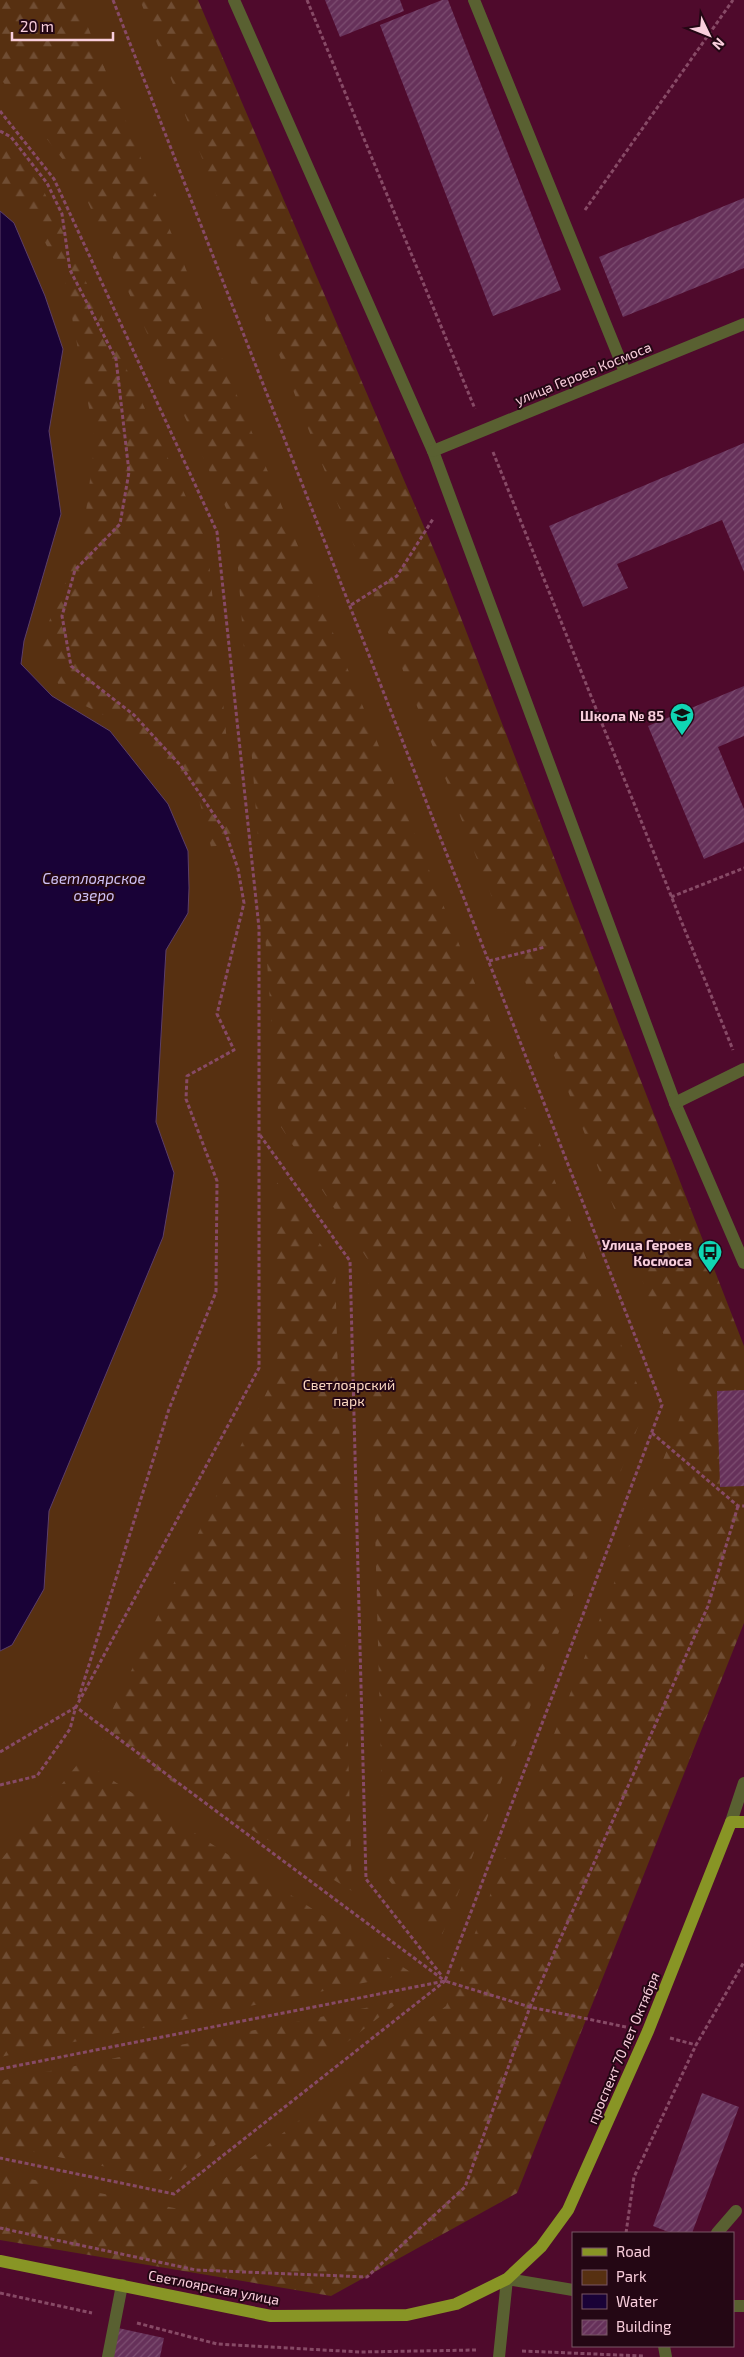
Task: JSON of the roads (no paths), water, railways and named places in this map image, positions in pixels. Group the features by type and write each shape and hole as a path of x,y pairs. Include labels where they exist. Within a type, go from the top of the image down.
{"main road":[{"name":"проспект 70 лет Октября","path":"508,2279 541,2247 568,2210 738,1822"},
{"name":"Светлоярская улица","path":"0,2260 271,2316 407,2315 456,2304 508,2279"}],"street":[{"path":"234,0 433,451 675,1103 744,1263"},
{"path":"474,0 625,372"},
{"name":"улица Героев Космоса","path":"433,451 744,324"},
{"path":"675,1103 742,1069"},
{"path":"738,1822 744,1783"},
{"path":"718,2232 736,2211"},
{"path":"499,2357 508,2279 572,2290"},
{"path":"108,2357 122,2285"}],"water":[{"name":"Светлоярское озеро","path":"0,211 14,223 45,296 63,349 49,431 61,514 24,641 21,664 52,696 110,731 168,804 188,851 189,888 188,913 166,950 156,1122 174,1173 163,1237 49,1511 44,1589 12,1645 0,1651"}],"place":[{"name":"Школа № 85","path":"682,736"},
{"name":"Улица Героев Космоса","path":"710,1273"}],"park label":[{"name":"Светлоярский парк","path":"349,1392"}]}
